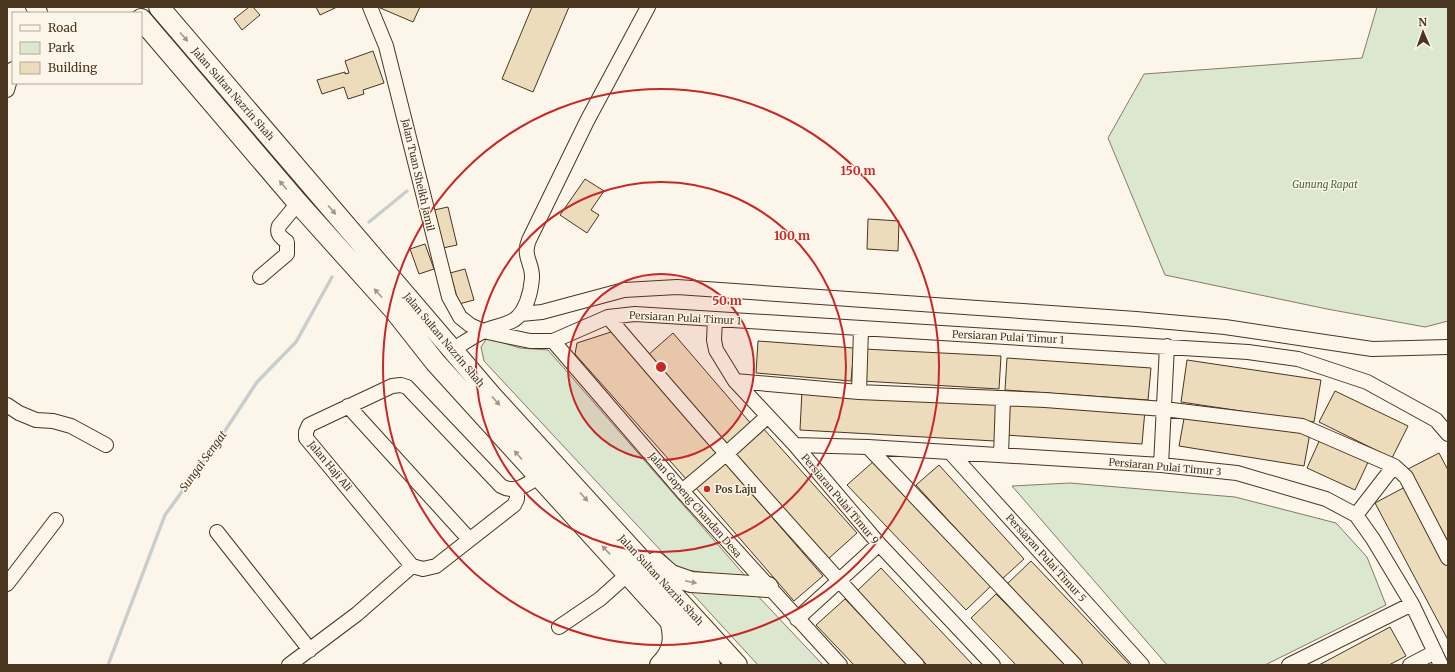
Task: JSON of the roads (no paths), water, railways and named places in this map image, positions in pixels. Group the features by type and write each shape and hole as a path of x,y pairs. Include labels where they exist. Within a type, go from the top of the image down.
{"highway":[{"name":"Jalan Sultan Nazrin Shah","path":"159,7 452,350 737,665"},
{"name":"Jalan Sultan Nazrin Shah","path":"142,20 298,203 394,310 435,362 481,415 670,620 699,655"},
{"path":"394,310 407,316 424,336 440,346 452,350 450,362 452,370 478,403 481,415"},
{"path":"623,539 635,545 671,575 681,580 704,584 768,586"},
{"path":"623,539 642,571 692,627 699,655 725,665"},
{"path":"660,665 672,648 674,633 670,620"}],"street":[{"name":"Jalan Tuan Sheikh Jamil","path":"370,7 386,46 449,297 460,317 470,325 482,331 530,341 553,341"},
{"path":"452,350 482,331 513,321 521,314 532,282 532,271 527,260 525,248 586,121 648,7"},
{"path":"7,90 12,72"},
{"path":"260,277 287,254 287,242 278,234 277,230 298,203"},
{"path":"521,314 542,312 624,290 677,287 1136,318 1225,327 1372,349 1448,347"},
{"name":"Persiaran Pulai Timur 1","path":"553,341 608,317 635,314 1248,352 1298,359 1367,382 1436,420 1448,434"},
{"path":"608,317 726,454 838,580 917,665"},
{"name":"Persiaran Pulai Timur 9","path":"715,319 714,340 716,350 735,380 795,445 879,544 993,665"},
{"path":"859,392 861,329"},
{"name":"Jalan Gopeng Chandan Desa","path":"553,341 682,491 840,665"},
{"path":"1161,465 1167,346"},
{"path":"735,380 859,392 1003,398 1164,409 1302,426 1394,466 1406,478 1448,558"},
{"name":"Jalan Haji Ali","path":"412,566 306,438 306,432 309,425 392,386 401,385 407,388 501,486 509,491 517,490"},
{"path":"1001,455 1003,398"},
{"path":"7,405 18,413 36,420 53,421 71,426 106,445"},
{"path":"348,406 469,539"},
{"path":"682,491 768,416"},
{"name":"Persiaran Pulai Timur 3","path":"795,445 868,447 1161,465 1238,473 1326,498 1356,515 1373,538 1412,604 1442,665"},
{"path":"868,447 1075,665"},
{"name":"Persiaran Pulai Timur 5","path":"950,452 1142,665"},
{"path":"1356,515 1394,466"},
{"path":"289,665 356,614 412,566 423,569 436,566 514,505 517,499 517,490 538,477"},
{"path":"7,584 56,520"},
{"path":"217,532 310,650"},
{"path":"797,618 879,544"},
{"path":"559,627 600,599 628,574"},
{"path":"1288,665 1412,604"},
{"path":"1410,665 1435,652"},
{"path":"668,665 699,655"}],"waterway":[{"name":"Sungai Sengat","path":"369,222 407,191"},
{"name":"Sungai Sengat","path":"108,665 165,515 215,446 257,382 296,342 332,277"}],"place":[{"name":"Pos Laju","path":"707,489"}],"park label":[{"name":"Gunung Rapat","path":"1325,184"}]}
